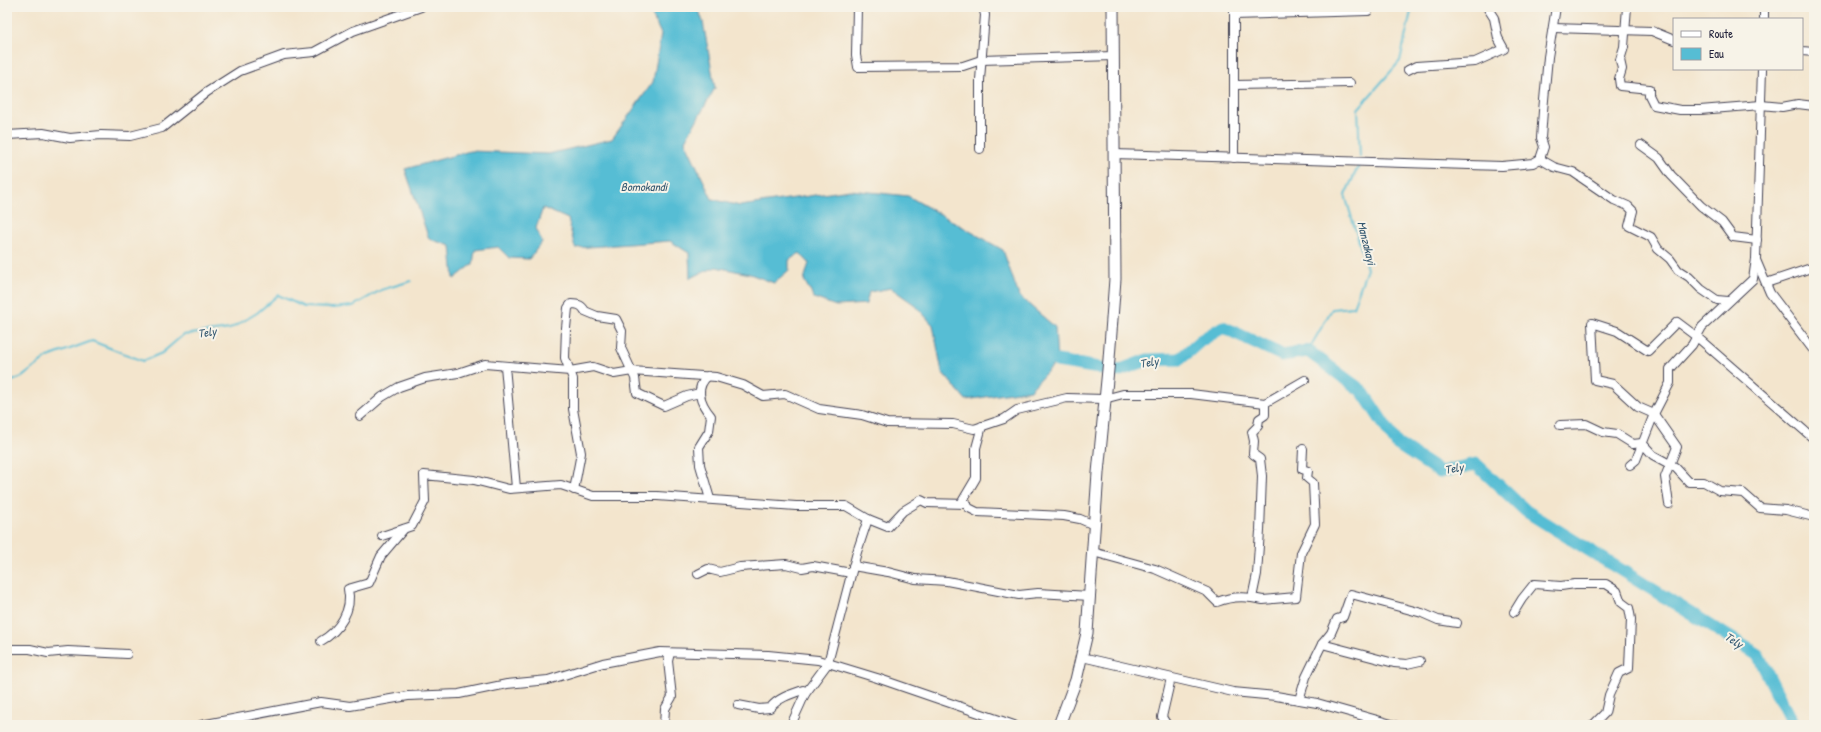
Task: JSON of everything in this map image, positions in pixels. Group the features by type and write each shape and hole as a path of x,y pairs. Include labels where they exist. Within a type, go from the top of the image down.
{"main road":[{"path":"1059,725 1076,680 1088,633 1094,525 1115,279 1113,7"}],"street":[{"path":"7,135 43,133 70,138 101,134 130,136 162,128 207,92 240,72 284,55 314,52 353,31 421,7"},
{"path":"857,7 856,55 858,67 963,66 981,60 1114,56"},
{"path":"980,149 983,7"},
{"path":"1408,70 1416,66 1475,62 1504,49 1498,38 1494,18 1487,7"},
{"path":"1114,154 1502,166 1533,163 1540,159 1544,147 1541,138 1543,112 1556,7"},
{"path":"1627,7 1624,47 1620,60 1622,69 1619,79 1620,86 1649,89 1649,95 1654,105 1680,110 1700,110 1761,105 1782,107 1798,104 1814,106"},
{"path":"1764,7 1764,18"},
{"path":"1234,158 1234,11 1344,9 1368,11"},
{"path":"1553,28 1652,31 1673,40"},
{"path":"1803,51 1814,52"},
{"path":"1630,465 1636,460 1654,414 1670,383 1670,369 1692,345 1702,327 1752,279 1756,259 1762,70"},
{"path":"1234,85 1350,83"},
{"path":"1641,145 1659,158 1671,175 1701,206 1722,222 1733,237 1756,240"},
{"path":"1540,159 1554,167 1573,172 1614,200 1628,206 1633,212 1630,226 1651,237 1658,249 1670,259 1678,270 1689,277 1701,289 1717,300 1728,301"},
{"path":"1756,259 1770,293 1814,351"},
{"path":"1766,283 1814,267"},
{"path":"574,490 581,453 573,409 573,380 565,358 568,308 571,304 578,304 584,307 585,311 597,316 616,319 622,331 621,348 632,371 637,393 659,405 664,406 687,396 700,393"},
{"path":"1669,504 1665,477 1677,447 1654,414 1638,407 1613,384 1595,380 1592,323 1617,331 1648,351 1677,322 1697,337 1814,439"},
{"path":"360,416 388,393 399,387 425,378 458,373 485,364 570,371 593,367 614,374 632,371 708,376 743,385 763,396 785,394 819,408 862,415 887,423 953,424 974,429 1004,419 1017,410 1066,398 1104,399 1123,394 1191,394 1265,403 1305,380"},
{"path":"506,366 516,488"},
{"path":"708,376 702,381 700,393 704,407 711,416 709,431 699,447 700,465 710,499"},
{"path":"1252,598 1257,574 1262,476 1260,459 1253,454 1254,441 1252,432 1258,426 1260,419 1265,415 1265,403"},
{"path":"1560,425 1586,424 1603,432 1618,434 1633,444 1642,443"},
{"path":"982,426 976,448 976,478 963,500 976,512 1064,516 1094,525"},
{"path":"1642,443 1653,455 1670,466 1676,467 1689,482 1704,482 1720,491 1743,493 1760,508 1786,510 1814,517"},
{"path":"1093,552 1155,569 1207,592 1217,602 1227,598 1241,596 1264,600 1296,597 1301,553 1315,524 1312,483 1307,478 1308,471 1302,469 1303,449"},
{"path":"382,536 412,526 425,501 424,475 474,480 509,489 561,485 593,496 710,499 796,506 846,506 868,519 888,526 903,511 921,500 927,503 967,504"},
{"path":"792,724 805,694 828,663 852,570 868,519"},
{"path":"321,640 332,635 342,622 348,604 348,589 369,583 381,556 405,528"},
{"path":"698,574 708,569 720,572 740,567 786,564 802,568 813,566 888,572 914,579 947,581 1019,595 1038,593 1090,596"},
{"path":"1514,612 1534,584 1561,586 1575,584 1606,584 1617,591 1621,602 1629,608 1631,618 1629,668 1619,673 1609,695 1605,712 1593,725"},
{"path":"1299,700 1306,677 1322,644 1331,633 1337,619 1343,617 1351,594 1422,613 1438,620 1457,623"},
{"path":"1322,644 1394,663 1407,664 1420,661"},
{"path":"7,649 30,648 48,653 68,651 127,654"},
{"path":"201,725 321,702 350,706 408,696 459,694 507,684 548,680 603,663 660,652 670,652 768,655 818,660 1014,725"},
{"path":"664,725 664,709 672,697 668,662 670,652"},
{"path":"1082,657 1233,692 1276,696 1299,700 1361,714 1395,725"},
{"path":"1167,725 1162,717 1171,678"},
{"path":"738,705 765,709 770,708 775,702 794,693 803,690 805,694"},
{"path":"663,700 672,697"}],"water":[{"name":"Bomokandi","path":"648,7 698,7 703,22 715,88 685,141 712,199 740,206 850,190 908,196 1003,250 1019,296 1055,327 1057,361 1030,390 966,400 942,372 933,325 915,305 891,288 869,292 866,304 836,306 814,298 804,280 809,263 800,253 789,260 789,270 774,283 750,274 716,267 690,278 689,253 670,241 575,248 568,219 543,208 536,228 542,242 529,259 509,258 498,247 475,250 473,264 454,279 451,246 429,239 405,169 470,151 548,154 612,139 653,82 661,34"}],"waterway":[{"name":"Manzakayi","path":"1360,156 1358,109 1400,61 1412,7"},
{"name":"Manzakayi","path":"1308,351 1332,309 1353,307 1367,269 1345,195 1359,165"},
{"name":"Tely","path":"7,383 22,377 48,357 92,341 143,361 162,353 183,335 230,329 257,313 278,295 304,307 332,308 353,306 381,290 411,281"},
{"name":"Tely","path":"1057,361 1118,371 1147,360 1180,359 1200,341 1223,327 1282,355 1308,351 1362,391 1397,444 1440,472 1476,464 1526,511 1758,655 1793,725"}]}
